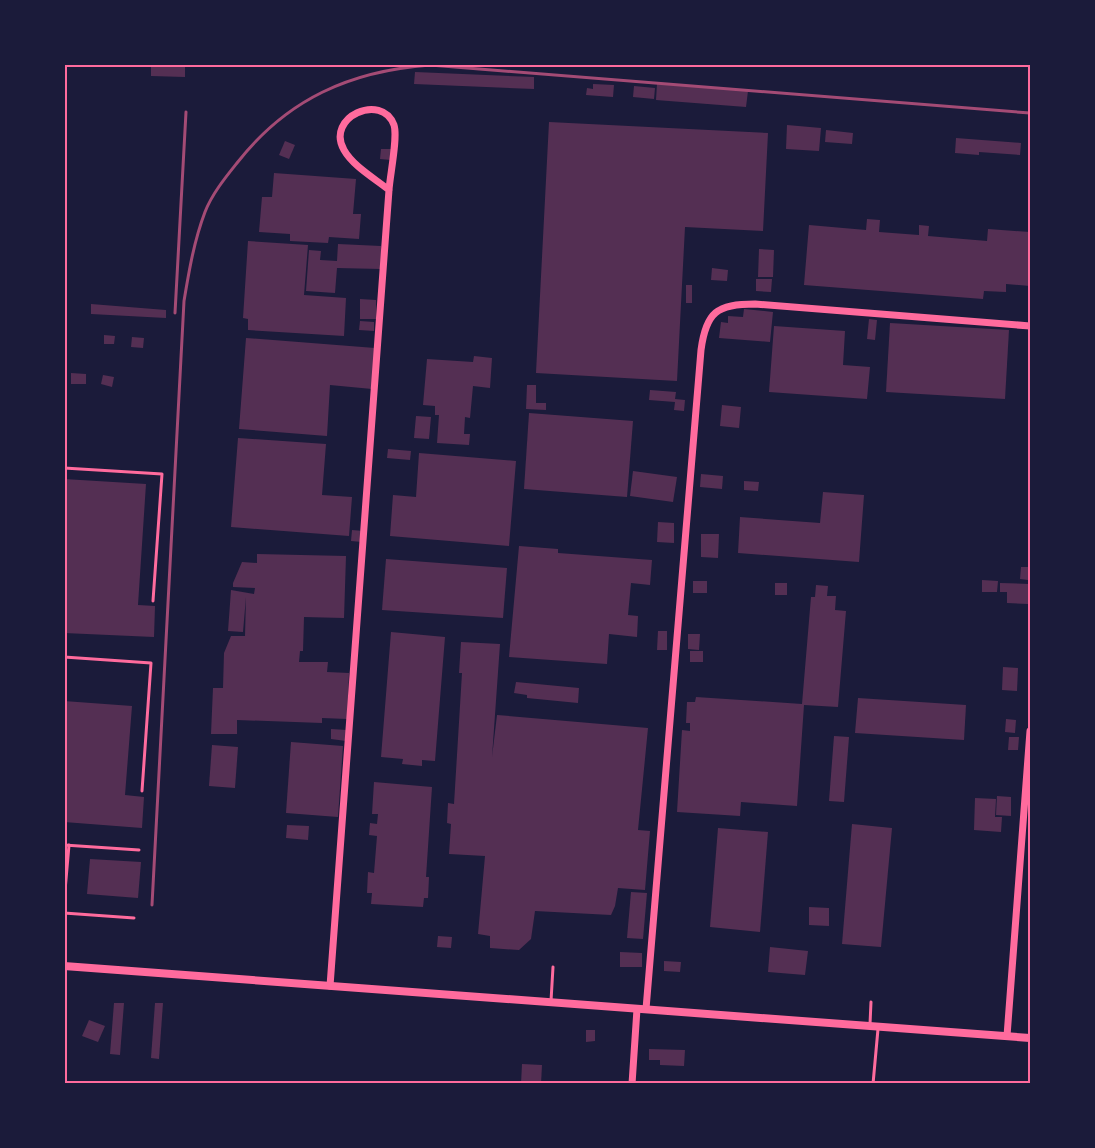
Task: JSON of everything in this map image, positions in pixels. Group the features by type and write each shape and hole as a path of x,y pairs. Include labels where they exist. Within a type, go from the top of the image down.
{"main road":[{"path":"64,966 1030,1038"}],"street":[{"path":"330,986 395,132 392,122 379,111 371,109 359,111 343,124 340,132 341,143 351,159 389,190"},
{"path":"632,1083 642,1009 701,350 704,330 710,317 721,309 736,304 755,304 1030,326"},
{"path":"1007,1036 1030,731"}],"lane":[{"path":"64,67 69,64"},
{"path":"64,468 162,474 153,601"},
{"path":"64,657 151,663 142,791"},
{"path":"64,902 67,845 139,850"},
{"path":"64,913 135,918"},
{"path":"1006,935 1015,936"},
{"path":"551,1002 553,967"},
{"path":"871,1002 874,1026 873,1083"}],"building":[{"path":"151,64 185,64 185,77 151,76"},
{"path":"415,72 534,77 534,89 414,84"},
{"path":"593,84 614,85 613,97 586,95 587,88 593,89"},
{"path":"657,84 748,91 746,107 656,100"},
{"path":"634,86 655,88 654,99 633,97"},
{"path":"549,122 768,133 763,231 685,227 677,381 536,373"},
{"path":"787,125 821,128 819,151 786,149"},
{"path":"826,130 853,133 852,144 825,142"},
{"path":"956,138 1021,143 1020,155 955,153"},
{"path":"285,141 295,145 289,159 279,155"},
{"path":"381,149 391,149 391,160 380,159"},
{"path":"274,173 356,179 353,214 361,214 359,239 329,237 328,243 290,241 290,234 259,232 262,197 272,197"},
{"path":"867,219 880,220 879,232 919,235 919,225 929,226 928,236 987,241 988,229 1030,232 1030,286 1006,284 1006,292 984,291 983,299 804,285 809,225 866,230"},
{"path":"248,241 308,245 304,295 346,298 344,336 248,330 248,319 243,318"},
{"path":"338,244 381,246 381,269 337,268 335,293 306,291 309,250 321,251 320,260 337,261"},
{"path":"759,249 774,250 773,277 758,277"},
{"path":"712,268 728,270 727,281 711,280"},
{"path":"756,279 772,279 771,292 756,291"},
{"path":"686,285 692,285 692,303 686,303"},
{"path":"360,299 376,300 376,319 360,319"},
{"path":"91,304 166,310 166,318 91,314"},
{"path":"744,309 773,312 770,342 719,338 721,322 728,323 728,316 743,317"},
{"path":"869,319 877,320 875,340 867,339"},
{"path":"360,321 374,322 374,331 359,330"},
{"path":"890,323 1009,330 1005,399 886,392"},
{"path":"774,326 845,331 843,365 870,367 867,399 769,392"},
{"path":"104,335 115,336 114,344 104,344"},
{"path":"132,337 144,338 143,348 131,347"},
{"path":"246,338 375,348 372,389 330,385 327,436 239,429"},
{"path":"474,356 492,358 490,388 473,386 470,418 465,417 464,434 470,434 469,445 437,443 439,415 435,415 435,406 423,405 427,359 473,362"},
{"path":"71,373 86,374 86,384 71,384"},
{"path":"103,375 114,377 112,387 101,384"},
{"path":"527,385 536,385 536,403 546,403 546,410 526,409"},
{"path":"650,390 676,392 675,399 685,400 684,411 674,410 675,402 649,400"},
{"path":"722,405 741,407 739,428 720,426"},
{"path":"529,413 633,421 627,497 524,489"},
{"path":"416,416 431,417 429,439 414,438"},
{"path":"238,438 326,444 322,495 352,497 349,536 231,527"},
{"path":"388,449 411,451 410,460 387,458"},
{"path":"419,453 516,461 509,546 390,536 393,495 416,497"},
{"path":"633,471 677,477 673,502 630,496"},
{"path":"701,474 723,476 722,489 700,487"},
{"path":"64,479 146,484 138,605 155,606 154,637 64,633"},
{"path":"744,481 759,482 758,491 744,490"},
{"path":"823,492 864,495 859,562 738,553 740,517 820,523"},
{"path":"658,522 674,523 674,543 657,542"},
{"path":"352,530 363,531 362,542 351,541"},
{"path":"701,534 719,534 718,558 701,557"},
{"path":"519,546 558,549 558,553 652,560 650,585 631,583 628,615 638,616 637,637 609,634 607,664 509,657"},
{"path":"257,554 346,556 344,618 304,617 303,651 300,651 299,662 328,662 327,672 349,673 347,719 322,718 322,723 237,720 237,734 211,734 213,688 223,688 224,653 231,636 245,636 246,597 243,632 228,631 231,590 254,594 255,588 233,587 233,583 242,562 257,563"},
{"path":"386,559 507,568 503,618 382,610"},
{"path":"1021,567 1029,567 1028,580 1020,579"},
{"path":"982,580 998,581 997,592 982,592"},
{"path":"693,581 707,581 707,593 693,593"},
{"path":"775,583 787,583 787,595 775,595"},
{"path":"1000,583 1029,584 1028,604 1007,603 1007,592 1000,592"},
{"path":"816,585 828,586 827,596 836,596 835,610 846,611 838,707 804,705 797,806 741,802 740,816 677,812 682,730 690,731 690,723 686,723 687,702 695,702 696,697 802,704 811,597 815,597"},
{"path":"658,631 667,631 667,650 657,650"},
{"path":"391,632 445,637 435,761 422,760 422,766 402,764 403,759 381,757"},
{"path":"688,634 700,634 699,650 688,649"},
{"path":"461,642 500,644 492,757 497,715 648,728 638,830 650,831 645,890 618,888 611,915 535,911 531,939 519,950 490,948 490,936 478,934 485,856 449,854 451,824 447,823 448,803 454,804 462,673 459,673"},
{"path":"690,651 703,651 703,662 690,662"},
{"path":"1003,667 1018,668 1017,691 1002,690"},
{"path":"516,682 579,688 578,703 527,698 527,695 514,693"},
{"path":"858,698 966,705 964,740 855,733"},
{"path":"64,701 132,706 125,795 144,797 142,828 64,822"},
{"path":"1006,719 1016,720 1015,733 1005,732"},
{"path":"331,729 347,730 346,741 331,739"},
{"path":"834,736 849,737 844,802 829,801"},
{"path":"1009,737 1019,737 1018,750 1008,750"},
{"path":"291,742 343,746 338,817 286,813"},
{"path":"212,745 238,747 235,788 209,786"},
{"path":"374,782 432,787 426,877 429,877 428,898 424,898 423,907 371,904 372,893 367,893 368,872 374,873 377,836 369,835 370,823 377,824 378,814 372,814"},
{"path":"997,796 1011,797 1011,816 996,815"},
{"path":"975,798 996,799 995,817 1002,817 1001,832 974,830"},
{"path":"852,824 892,828 881,947 842,944"},
{"path":"287,825 309,826 308,840 286,838"},
{"path":"718,828 768,832 760,932 710,927"},
{"path":"90,859 141,862 138,898 87,894"},
{"path":"631,892 647,893 643,939 627,938"},
{"path":"809,907 829,908 829,926 809,925"},
{"path":"438,936 452,937 451,948 437,947"},
{"path":"770,947 808,951 805,975 768,972"},
{"path":"620,952 642,953 642,967 620,967"},
{"path":"664,961 681,962 680,972 664,971"},
{"path":"114,1003 124,1003 120,1055 110,1054"},
{"path":"155,1003 163,1003 159,1059 151,1058"},
{"path":"89,1020 105,1026 98,1042 82,1036"},
{"path":"586,1030 595,1030 595,1041 586,1042"},
{"path":"649,1049 685,1050 684,1066 660,1065 660,1060 649,1060"},
{"path":"522,1064 542,1065 541,1084 521,1084"}],"railway":[{"path":"152,905 184,301 195,245 208,205 237,163 277,122 299,105 347,82 401,68 430,65 1030,113"},
{"path":"175,313 186,112"}]}
